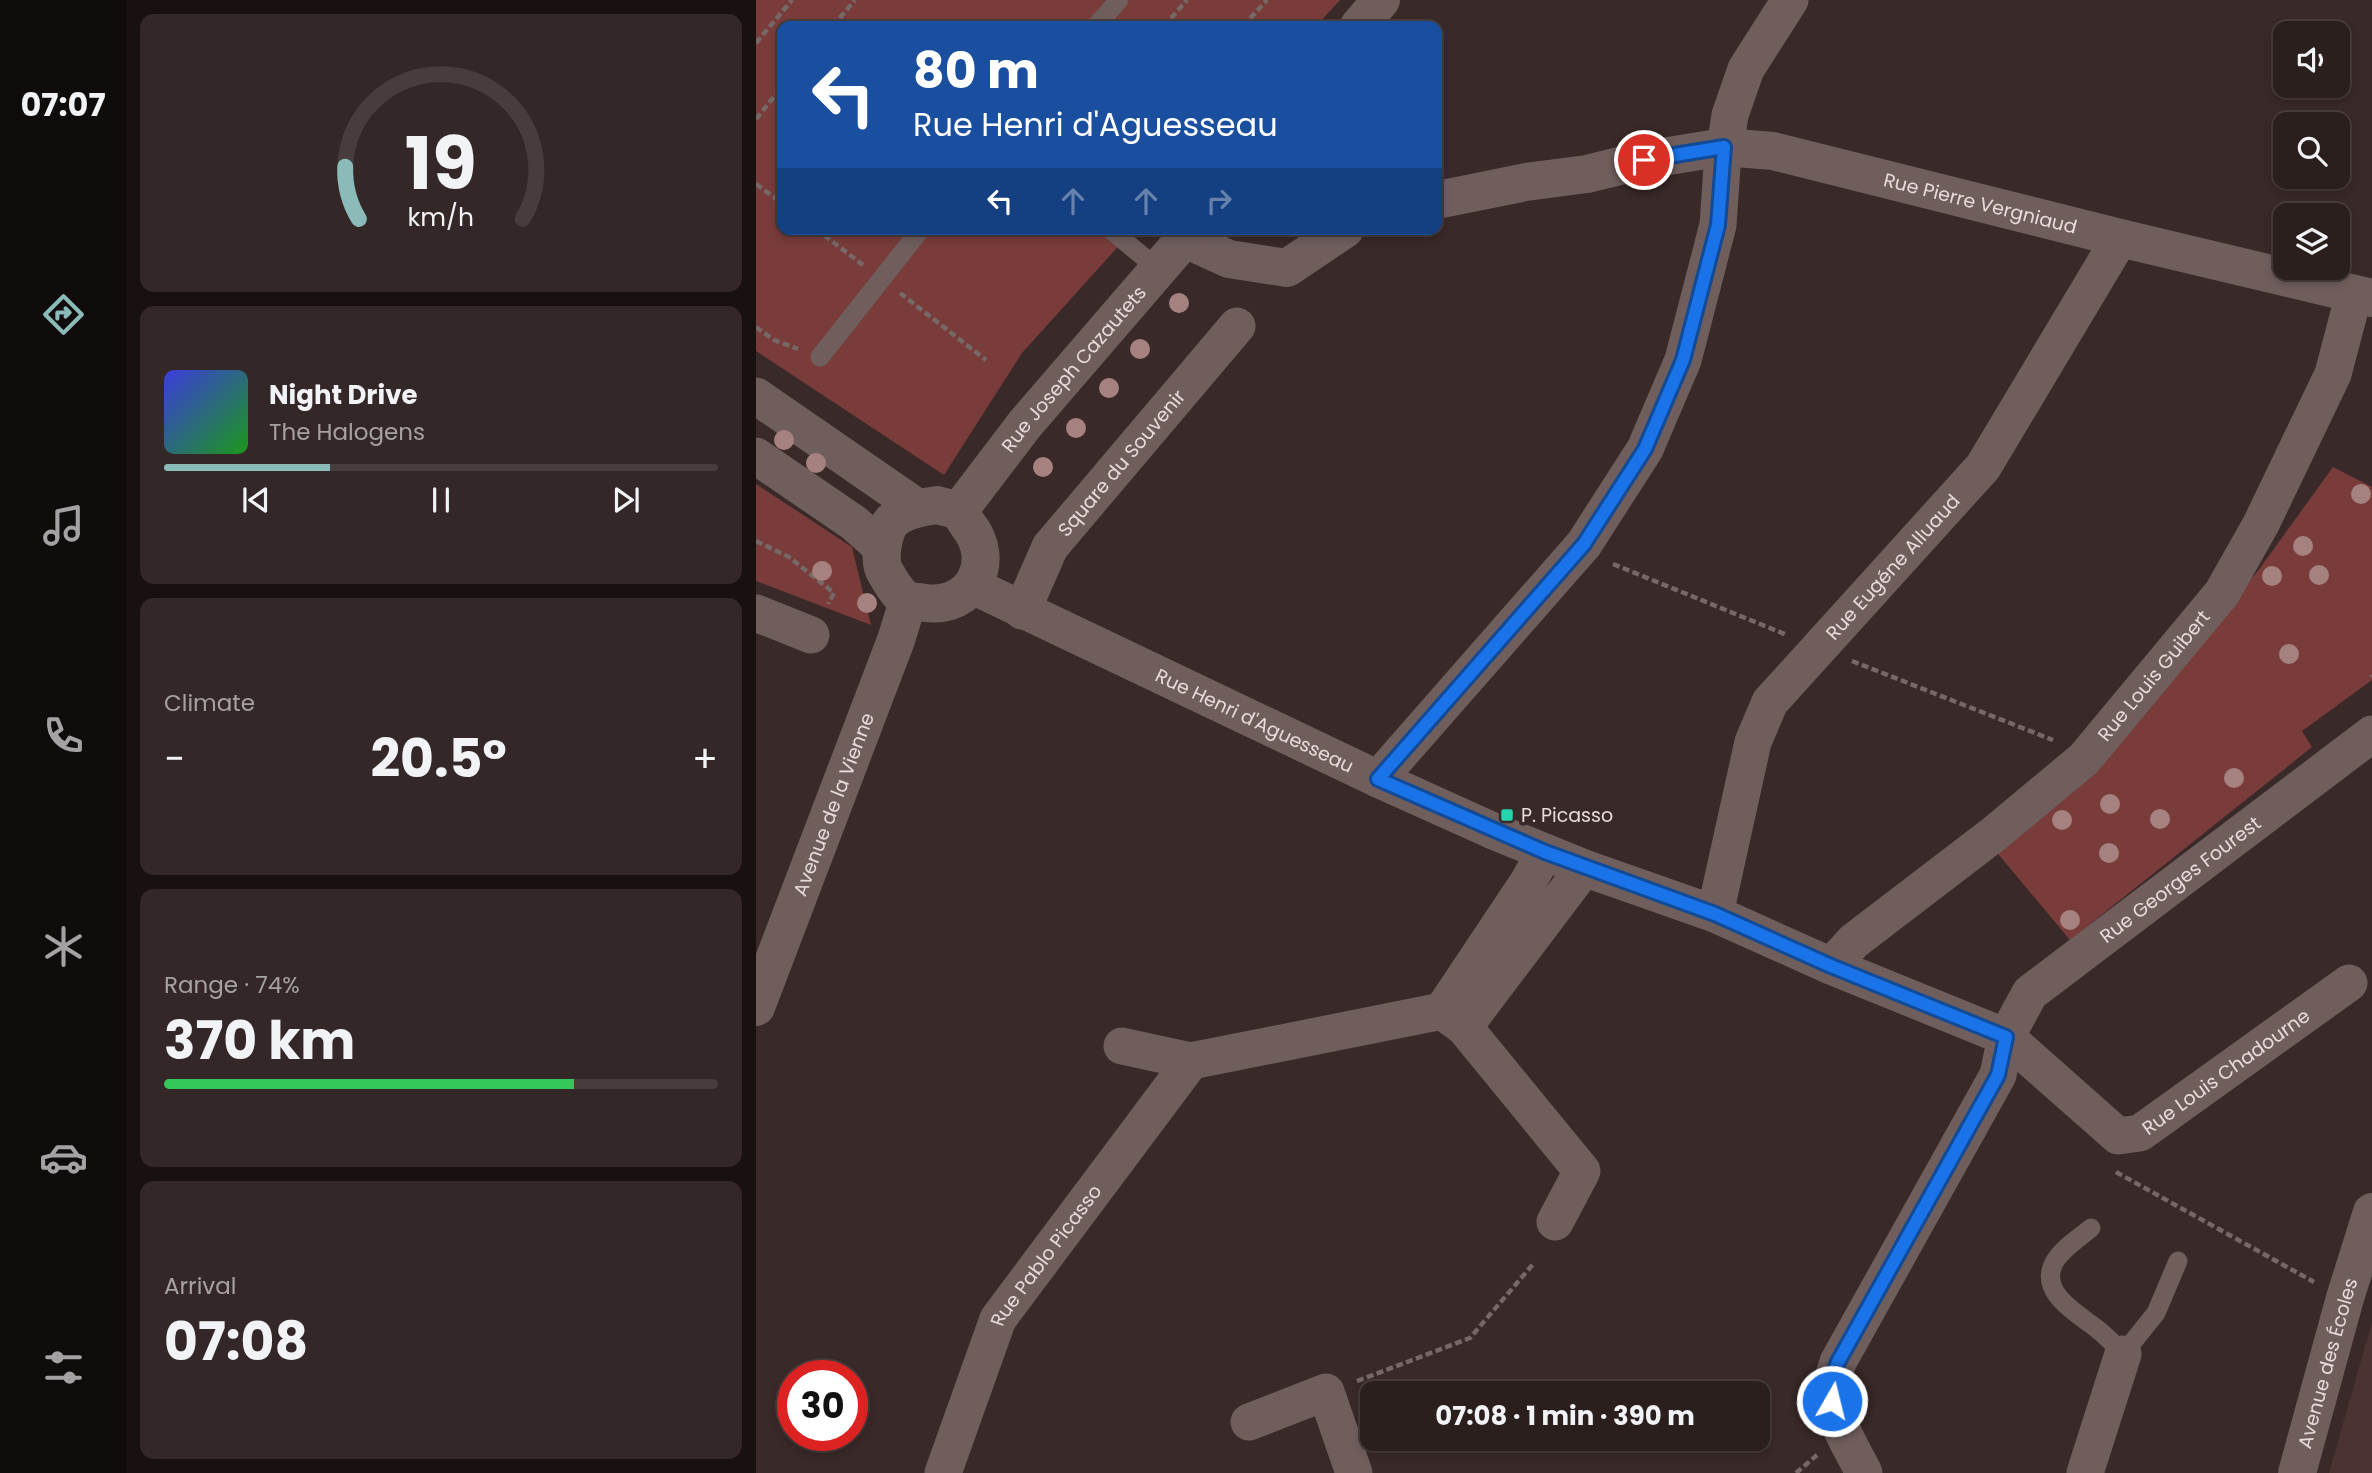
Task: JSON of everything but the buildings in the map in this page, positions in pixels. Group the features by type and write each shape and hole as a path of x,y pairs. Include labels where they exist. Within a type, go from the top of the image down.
{"street":[{"path":"1363,21 1381,0"},
{"path":"1378,779 1584,544 1645,449 1683,360 1718,225 1724,147 1730,115 1746,69 1790,0"},
{"name":"Rue Pierre Vergniaud","path":"1442,199 1724,147 1773,151 2363,297"},
{"name":"Rue Joseph Cazautets","path":"958,512 1025,424 1188,235"},
{"path":"1191,235 1229,259 1287,268 1336,235"},
{"name":"Rue Eugéne Alluaud","path":"1715,914 1753,742 1770,702 1983,467 2120,238"},
{"name":"Rue Louis Guibert","path":"1831,966 1854,941 1994,834 2084,759 2222,593 2261,524 2333,374 2363,297"},
{"name":"Square du Souvenir","path":"1022,611 1050,547 1237,326"},
{"path":"756,396 916,507"},
{"path":"756,456 854,523 882,548"},
{"path":"937,505 958,512 975,534 980,548 981,566 973,586 957,599 933,604 908,601 894,588 882,567 882,548 891,522 916,507 937,505"},
{"name":"Rue Henri d'Aguesseau","path":"973,586 1378,779 1545,852 1715,914 1831,966 2006,1037"},
{"name":"Avenue de la Vienne","path":"756,1007 896,640 908,601"},
{"path":"756,613 811,635"},
{"name":"Rue Georges Fourest","path":"1864,1473 1836,1418 1832,1401 1832,1378 1838,1362 1998,1075 2006,1037 2030,993 2372,734"},
{"path":"1453,1019 1545,852"},
{"path":"1122,1046 1191,1061 1453,1019 1584,867"},
{"name":"Rue Louis Chadourne","path":"2006,1037 2118,1136 2140,1133 2349,983"},
{"path":"1453,1019 1582,1171 1555,1222"},
{"name":"Rue Pablo Picasso","path":"943,1473 998,1319 1191,1061"},
{"name":"Avenue des Écoles","path":"2297,1473 2345,1298 2372,1212"},
{"path":"2085,1473 2123,1354"},
{"path":"1249,1422 1326,1392 1354,1473"}],"lane":[{"path":"1100,21 1119,0"},
{"path":"820,356 916,235"},
{"path":"1117,235 1158,269"},
{"path":"2091,1228 2056,1260 2051,1271 2051,1284 2063,1302 2109,1339 2123,1354 2156,1313 2178,1261"}],"path":[{"path":"756,43 792,0"},
{"path":"837,21 855,0"},
{"path":"1168,21 1187,0"},
{"path":"1248,21 1267,0"},
{"path":"756,119 777,93"},
{"path":"756,184 777,200"},
{"path":"824,235 986,360"},
{"path":"756,327 774,340 820,356"},
{"path":"756,541 789,557 834,593 811,635"},
{"path":"1603,560 1796,639"},
{"path":"1848,660 2047,737 2061,745"},
{"path":"2140,1133 2113,1171 2292,1269"},
{"path":"1326,1392 1470,1338 1534,1263"}],"shaded area":[{"path":"756,0 1340,0 1321,21 777,21 777,235 1129,235 1022,353 944,475 756,351"},
{"path":"2333,467 2372,487 2372,680 2302,731 2312,747 2070,940 1994,849 2124,735 2260,568"},
{"path":"756,484 852,547 871,625 756,581"},
{"path":"2372,1322 2372,1473 2329,1473 2348,1406"}],"place":[{"name":"P. Picasso","path":"1507,815"}],"route":[{"path":"1644,160 1724,147 1718,225 1683,360 1645,449 1584,544 1378,779 1491,830 1715,914 1831,966 2006,1037 1998,1075 1838,1362 1832,1378 1832,1401"}]}
